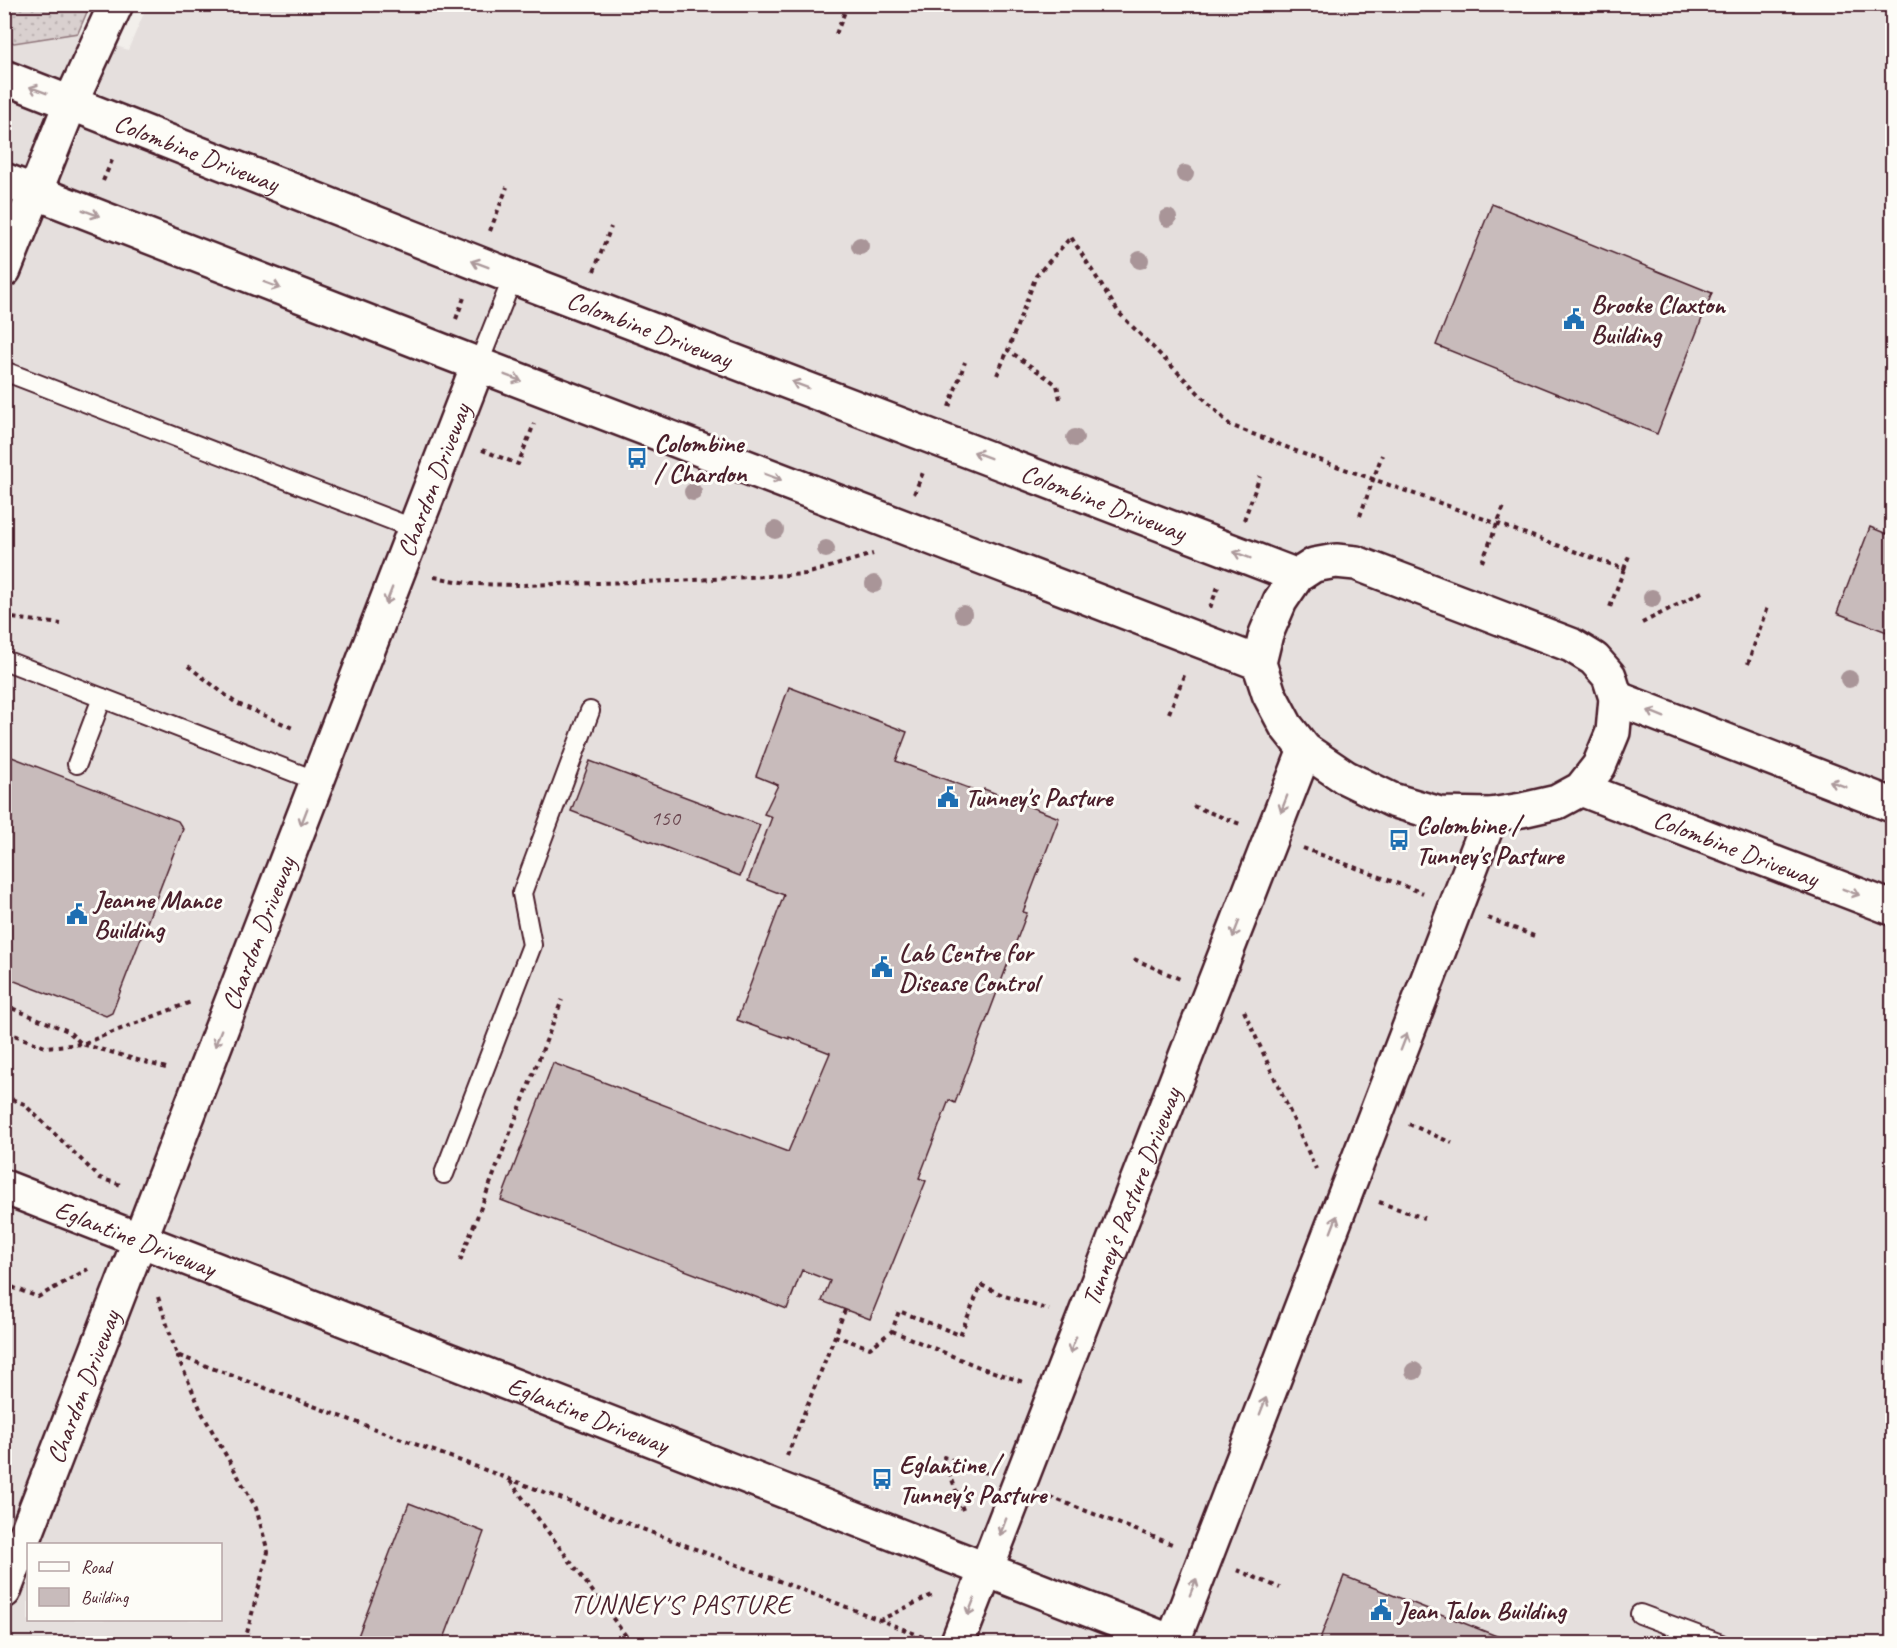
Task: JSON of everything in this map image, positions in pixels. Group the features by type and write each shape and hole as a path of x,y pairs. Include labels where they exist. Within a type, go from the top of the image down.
{"street":[{"path":"4,270 71,102 116,4"},
{"name":"Colombine Driveway","path":"4,77 513,277 1297,576"},
{"path":"4,180 478,365 1258,663"},
{"name":"Chardon Driveway","path":"4,1591 478,365"},
{"path":"1336,561 1356,563 1560,641 1594,659 1609,676 1616,698 1613,732 1599,766 1581,789 1557,802 1491,814 1440,814 1392,800 1345,777 1305,750 1287,726 1269,694 1258,663 1266,634 1280,601 1297,576 1314,565 1336,561"},
{"path":"1616,698 1893,805"},
{"name":"Tunney's Pasture Driveway","path":"945,1642 986,1569 1305,750"},
{"name":"Colombine Driveway","path":"1581,789 1893,908"},
{"path":"1172,1643 1491,814"},
{"name":"Eglantine Driveway","path":"4,1188 1172,1643"}],"lane":[{"name":"Chardon Driveway","path":"478,365 513,277"},
{"path":"4,371 415,529"},
{"path":"4,660 317,781"},
{"path":"77,764 102,698"},
{"path":"444,1174 532,945 522,893 590,711"},
{"path":"1640,1614 1721,1644"}],"path":[{"path":"836,34 848,4"},
{"path":"4,131 12,113"},
{"path":"100,188 117,148"},
{"path":"488,238 507,187"},
{"path":"592,278 611,227"},
{"path":"997,375 1036,276 1071,237 1119,313 1230,425 1624,569"},
{"path":"454,322 467,289"},
{"path":"1008,350 1057,385 1060,399"},
{"path":"946,415 965,362"},
{"path":"480,449 518,464 535,421"},
{"path":"1360,516 1382,455"},
{"path":"911,502 928,461"},
{"path":"1241,527 1260,476"},
{"path":"1482,562 1505,504"},
{"path":"428,576 473,584 520,585 806,574 881,552"},
{"path":"1609,610 1630,553"},
{"path":"1207,615 1221,578"},
{"path":"1642,623 1706,590"},
{"path":"1748,664 1767,607"},
{"path":"4,617 61,624"},
{"path":"1169,713 1188,663"},
{"path":"188,666 236,703 295,729"},
{"path":"1193,806 1241,825"},
{"path":"1302,848 1434,897"},
{"path":"1484,916 1534,936"},
{"path":"1134,959 1183,980"},
{"path":"460,1262 562,999"},
{"path":"4,1031 45,1047 82,1044 191,1002"},
{"path":"4,1005 68,1031 82,1044 165,1068"},
{"path":"1244,1011 1316,1170"},
{"path":"4,1096 24,1104 100,1178 121,1185"},
{"path":"1377,1111 1452,1143"},
{"path":"1378,1202 1424,1218"},
{"path":"4,1284 38,1297 88,1269"},
{"path":"835,1335 870,1348 892,1331 899,1311 960,1335 981,1285 1005,1296 1053,1311"},
{"path":"158,1297 177,1355 202,1413 256,1508 268,1552 247,1633"},
{"path":"774,1487 845,1310"},
{"path":"892,1331 979,1367 1025,1382"},
{"path":"177,1355 669,1538 880,1620 945,1642"},
{"path":"963,1509 944,1457 988,1474"},
{"path":"510,1480 632,1644"},
{"path":"1048,1496 1174,1544"},
{"path":"1228,1566 1280,1588"},
{"path":"880,1620 933,1595"}],"shaded area":[{"name":"Tunney's Pasture","path":"148,4 1868,4 1892,14 1892,1643 5,1643 4,39 14,43 78,33 128,50"},
{"path":"4,5 90,5 78,33 14,43 5,39"}],"building":[{"name":"Brooke Claxton Building","path":"1492,204 1712,293 1657,434 1436,345"},
{"path":"1870,527 1892,536 1892,634 1837,613"},
{"name":"Lab Centre for Disease Control","path":"789,687 907,732 896,761 982,793 984,789 1059,818 1023,912 1027,913 955,1103 949,1100 919,1178 926,1181 870,1319 822,1301 830,1281 802,1270 787,1309 501,1200 553,1063 788,1152 830,1053 737,1020 784,895 748,881 772,817 764,814 778,785 756,776"},
{"name":"Jeanne Mance Building","path":"4,754 178,821 183,829 112,1013 106,1016 4,977"},
{"path":"590,761 760,825 740,876 571,811"},
{"path":"409,1503 484,1532 442,1644 355,1644"},
{"name":"Jean Talon Building","path":"1344,1576 1517,1644 1318,1644"}],"place":[{"name":"Brooke Claxton Building","path":"1574,319"},
{"name":"Colombine / Chardon","path":"637,458"},
{"name":"Tunney's Pasture","path":"948,797"},
{"name":"Colombine / Tunney's Pasture","path":"1399,840"},
{"name":"Jeanne Mance Building","path":"77,914"},
{"name":"Lab Centre for Disease Control","path":"882,967"},
{"name":"Eglantine / Tunney's Pasture","path":"882,1479"},
{"name":"Jean Talon Building","path":"1381,1610"}],"district":[{"name":"TUNNEY'S PASTURE","path":"681,1604"}]}
